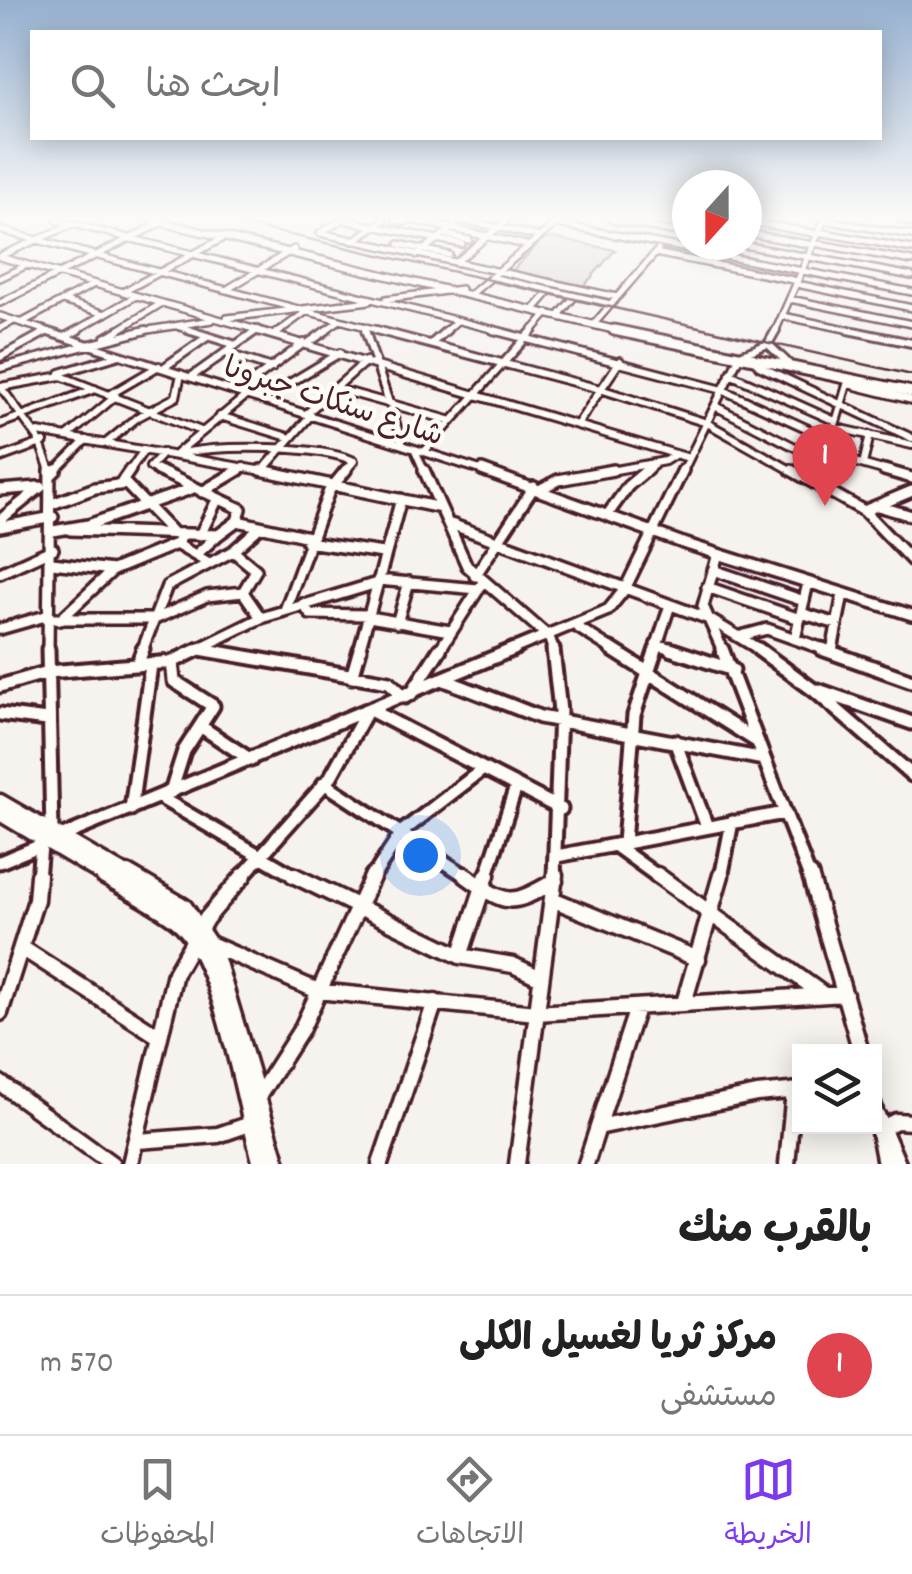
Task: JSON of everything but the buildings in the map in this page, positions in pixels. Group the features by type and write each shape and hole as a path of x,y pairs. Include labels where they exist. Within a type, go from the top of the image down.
{"main road":[{"path":"394,274 739,357 788,363 849,382 912,390"},
{"path":"472,294 594,323"},
{"path":"753,359 912,390"},
{"path":"0,802 50,839"},
{"path":"0,813 50,839 180,920 202,938 276,1164"},
{"path":"202,938 263,1164"}],"street":[{"path":"0,303 57,274"},
{"path":"59,274 580,422 689,458"},
{"path":"124,292 156,274"},
{"path":"169,274 600,389 707,422 864,511 912,561"},
{"path":"226,290 253,274"},
{"path":"277,274 723,390 830,439"},
{"path":"472,294 494,274"},
{"path":"495,274 611,304"},
{"path":"496,274 617,297"},
{"path":"594,323 636,274"},
{"path":"759,274 911,308 909,323 790,300"},
{"path":"2,861 608,610 625,589 739,357 768,344 801,274"},
{"path":"815,274 912,292"},
{"path":"837,309 848,274"},
{"path":"863,333 880,302 886,274"},
{"path":"0,328 94,284"},
{"path":"0,368 174,325 459,290"},
{"path":"535,308 550,291"},
{"path":"65,337 136,296"},
{"path":"560,314 574,296"},
{"path":"63,301 105,314"},
{"path":"102,341 162,303"},
{"path":"274,335 304,310"},
{"path":"520,1163 561,809 560,721 550,637 478,583 441,508 420,451 452,421 548,313"},
{"name":"شارع سنكات جبرونا","path":"0,316 538,488 652,532 912,615"},
{"path":"783,316 912,343"},
{"path":"175,455 272,368 340,320"},
{"path":"431,344 457,321"},
{"path":"174,325 236,345"},
{"path":"364,326 370,362 390,404 403,445"},
{"path":"191,377 257,330"},
{"path":"0,357 46,332"},
{"path":"68,436 114,395 207,337"},
{"path":"768,344 788,363"},
{"path":"58,353 60,375"},
{"path":"224,353 272,368"},
{"path":"263,400 286,381 321,370 340,353"},
{"path":"0,1013 36,900 50,839 47,720 53,532 44,442 0,386 60,375 121,355"},
{"path":"753,359 912,442"},
{"path":"580,422 620,361"},
{"path":"264,470 308,414 334,388 370,362"},
{"path":"106,443 138,417 176,397 181,374"},
{"path":"730,374 834,424 870,436 912,442"},
{"path":"60,375 201,431"},
{"path":"818,484 849,382 912,400"},
{"path":"334,388 452,421"},
{"path":"0,424 95,389"},
{"path":"0,405 12,401"},
{"path":"715,406 826,458 912,478"},
{"path":"220,416 288,437"},
{"path":"38,432 335,483 441,508"},
{"path":"863,464 870,436"},
{"path":"0,523 48,483 86,440"},
{"path":"0,458 44,442"},
{"path":"175,455 234,446 276,452 326,449 352,459 335,483 308,539 285,610"},
{"path":"52,504 121,483 144,450"},
{"path":"163,454 150,467 241,509 237,521 197,554"},
{"path":"408,696 450,631 499,541 538,488 558,480 656,463 676,454"},
{"path":"608,514 628,486 656,463"},
{"path":"70,530 145,500 198,490 244,467"},
{"path":"0,490 48,483"},
{"path":"121,483 145,500 177,538 207,562"},
{"path":"864,511 912,491"},
{"path":"352,676 401,499"},
{"path":"200,535 217,500"},
{"path":"878,506 912,516"},
{"path":"0,523 52,517"},
{"path":"237,521 384,553"},
{"path":"448,523 709,619 741,636 811,688 912,775"},
{"path":"136,665 167,586 233,551 260,527"},
{"path":"53,532 218,536"},
{"path":"53,618 113,570 177,538"},
{"path":"0,574 53,549"},
{"path":"233,551 256,570 242,592"},
{"path":"718,554 703,603 733,670 784,813 859,1044"},
{"path":"52,563 113,570"},
{"path":"713,570 804,601"},
{"path":"0,686 48,672 172,662 261,618 378,581 478,583"},
{"path":"397,623 409,582"},
{"path":"795,638 808,583"},
{"path":"707,588 837,624"},
{"path":"242,592 261,618"},
{"path":"0,629 53,618 154,619 207,596 242,592"},
{"path":"832,652 843,594"},
{"path":"303,604 310,614 369,616 450,631"},
{"path":"620,845 632,734 646,672 670,605"},
{"path":"577,626 758,742"},
{"path":"741,636 761,628 912,681"},
{"path":"656,644 733,670"},
{"path":"197,648 389,682 408,696"},
{"path":"165,795 184,752 213,706 174,681 172,662"},
{"path":"131,808 152,664"},
{"path":"444,680 560,721 764,758"},
{"path":"811,688 912,723"},
{"path":"369,712 561,809"},
{"path":"130,1164 175,973 324,784 369,712"},
{"path":"0,714 47,720"},
{"path":"200,726 252,760"},
{"path":"674,741 706,826"},
{"path":"254,1103 302,1028 382,857 403,832 482,770"},
{"path":"324,784 511,902 554,881"},
{"path":"460,956 516,787"},
{"path":"165,795 261,860 460,956 513,965 541,978"},
{"path":"558,856 784,813"},
{"path":"684,1003 713,915 732,822"},
{"path":"620,845 824,996"},
{"path":"552,899 698,959"},
{"path":"202,938 318,992 536,1012 845,994"},
{"path":"22,948 160,1038"},
{"path":"380,1164 435,1002"},
{"path":"586,1164 636,1008"},
{"path":"0,1082 112,1164"},
{"path":"598,1127 792,1091"},
{"path":"882,1119 912,1122"},
{"path":"138,1140 218,1135 250,1124"},
{"path":"786,1164 792,1124"},
{"path":"882,1128 898,1164"},
{"path":"880,1134 885,1164"}],"shaded area":[{"path":"528,274 594,274 584,286"}],"railway":[{"path":"465,274 912,375"}],"place":[{"name":"مركز ثريا لغسيل الكلى","path":"825,506"}]}
